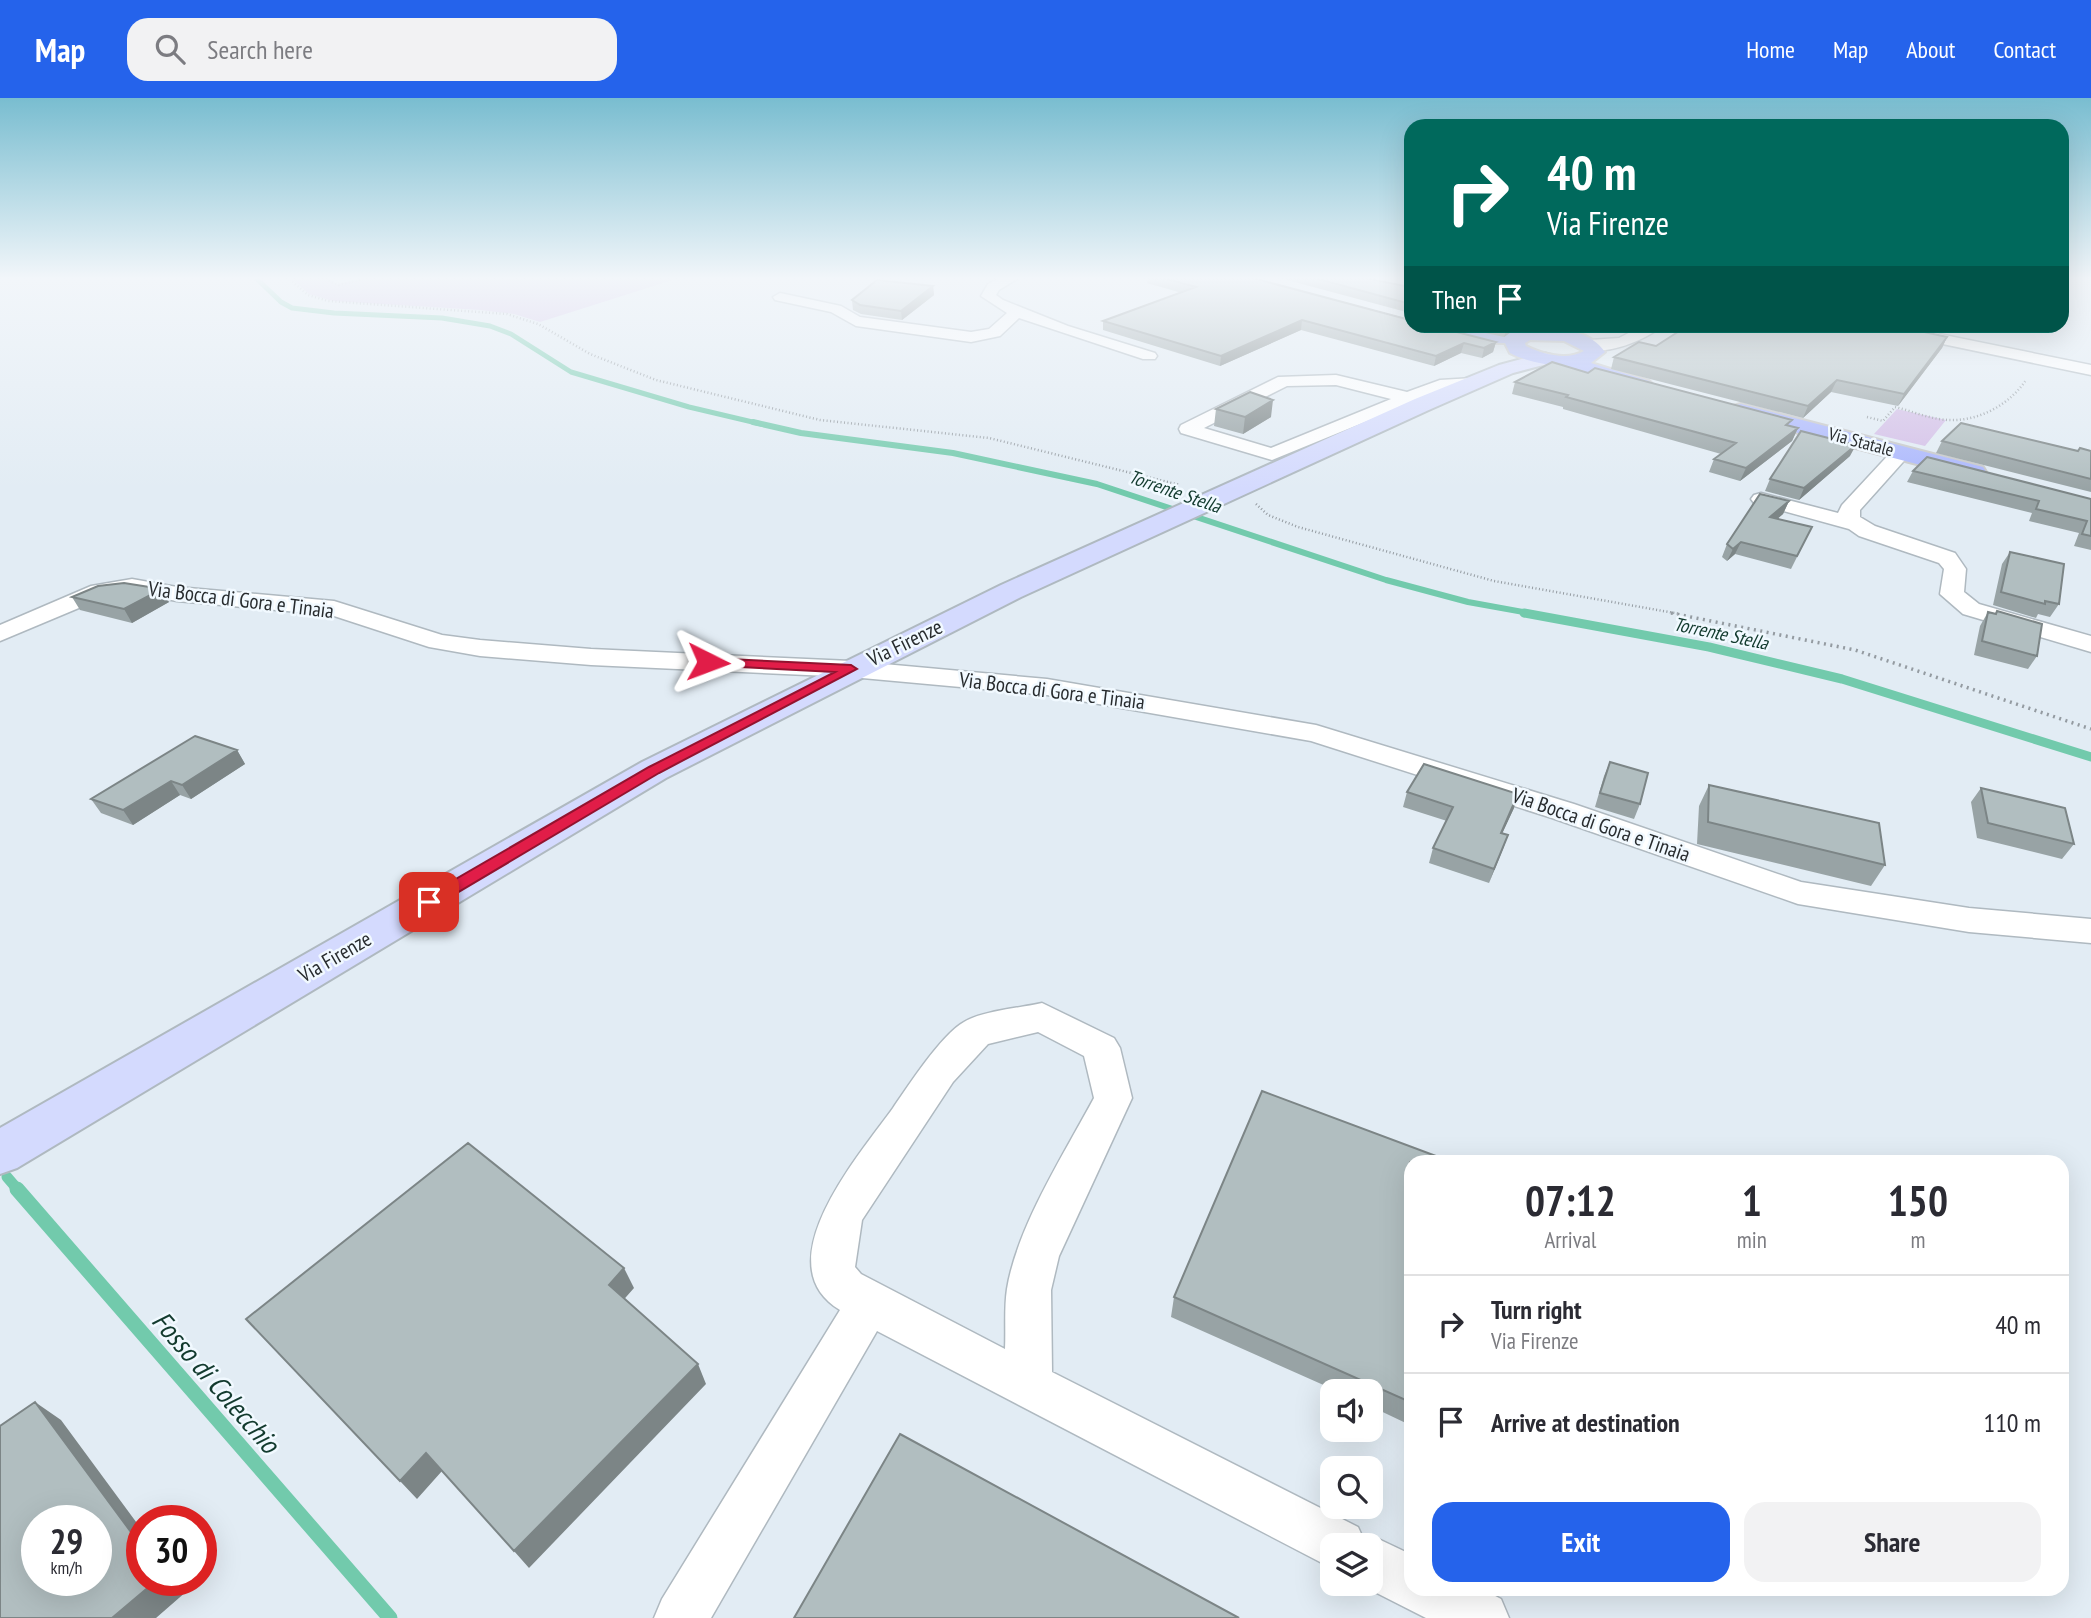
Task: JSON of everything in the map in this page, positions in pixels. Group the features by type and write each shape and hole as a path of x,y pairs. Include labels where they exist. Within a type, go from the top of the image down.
{"main road":[{"path":"1505,348 1516,351 1519,348"},
{"path":"1544,359 1572,348"},
{"path":"1588,348 1605,376 1658,389"},
{"name":"Via Statale","path":"1725,406 1994,478"}],"street":[{"path":"1125,348 1149,356"},
{"path":"1985,348 2091,370"},
{"path":"2043,348 2091,358"},
{"name":"Via Firenze","path":"0,1153 654,770 851,669 1147,528 1473,383 1516,351 1544,359"},
{"path":"1409,398 1336,380 1284,381 1188,429 1272,454 1409,398 1440,385 1473,383"},
{"path":"1853,524 1847,516 1849,509 1901,453"},
{"path":"1760,499 1853,524 1947,558 1955,569 1952,594 1971,608 2091,644"},
{"name":"Via Bocca di Gora e Tinaia","path":"0,634 99,591 132,586 188,595 334,608 438,642 480,648 592,657 851,669 1047,687 1316,733 1563,811 1798,893 1969,920 2091,931"},
{"path":"1028,1385 1029,1290 1037,1256 1050,1224 1113,1098 1101,1048 1042,1017 976,1032 940,1071 843,1213 837,1234 833,1272 845,1289 869,1303 1028,1385 1320,1535"},
{"path":"681,1618 869,1303"},
{"path":"1383,1568 1404,1578"},
{"path":"1439,1596 1482,1618"}],"path":[{"path":"579,348 656,380 820,419 989,438 1187,487"},
{"path":"1860,415 1883,421 1895,407 1950,420 1989,412 2015,397 2026,380"},
{"path":"1231,490 1251,499 1268,515 1343,541 1494,581 1679,614 1855,650 2091,729"}],"shaded area":[{"path":"1897,409 1946,420 1925,446 1874,434"}],"building":[{"path":"1194,348 1239,348 1221,356"},
{"path":"1406,348 1453,348 1436,356"},
{"path":"1629,348 1939,348 1904,394 1837,380 1808,406 1614,357"},
{"path":"1552,362 1588,373 1595,368 1792,420 1786,425 1798,428 1746,468 1714,459 1736,443 1515,382"},
{"path":"1250,392 1273,400 1245,417 1216,409"},
{"path":"1961,423 2078,451 2080,448 2091,451 2091,479 1942,441"},
{"path":"1801,431 1856,445 1804,488 1770,479"},
{"path":"1927,457 2091,499 2091,536 2082,534 2087,521 2036,509 2039,501 1913,471"},
{"path":"1760,494 1789,501 1770,517 1812,527 1797,556 1741,542 1733,549 1727,544"},
{"path":"2010,552 2064,564 2059,604 2045,601 2045,604 2001,592"},
{"path":"124,583 162,589 124,609 72,597 98,586"},
{"path":"1997,611 2042,624 2037,656 1982,641 1988,612 1996,614"},
{"path":"195,736 237,750 182,785 171,781 123,810 91,799"},
{"path":"1610,762 1648,773 1640,804 1600,793"},
{"path":"1424,764 1518,794 1501,833 1508,835 1494,869 1433,848 1453,807 1407,792"},
{"path":"1709,785 1879,823 1885,865 1708,822"},
{"path":"1981,788 2065,808 2074,844 1988,823"},
{"path":"1262,1091 1433,1155 1404,1155 1404,1399 1383,1390 1383,1379 1358,1379 1174,1297"},
{"path":"468,1143 624,1268 609,1285 698,1364 514,1551 426,1453 400,1481 246,1319"},
{"path":"35,1402 111,1505 21,1505 21,1596 112,1596 112,1506 126,1525 126,1596 138,1596 112,1618 0,1618 0,1426"},
{"path":"900,1434 1239,1618 794,1618"}],"waterway":[{"name":"Torrente Stella","path":"533,348 571,372 689,407 761,424"},
{"name":"Torrente Stella","path":"753,422 801,433 953,453 1097,484 1386,580 1468,602 1534,614"},
{"name":"Torrente Stella","path":"1524,613 1709,647 1842,679 2091,757"},
{"name":"Fosso di Colecchio","path":"7,1177 19,1191"},
{"name":"Fosso di Colecchio","path":"17,1189 390,1618"}],"route":[{"path":"429,902 654,770 851,669 708,662"}]}
